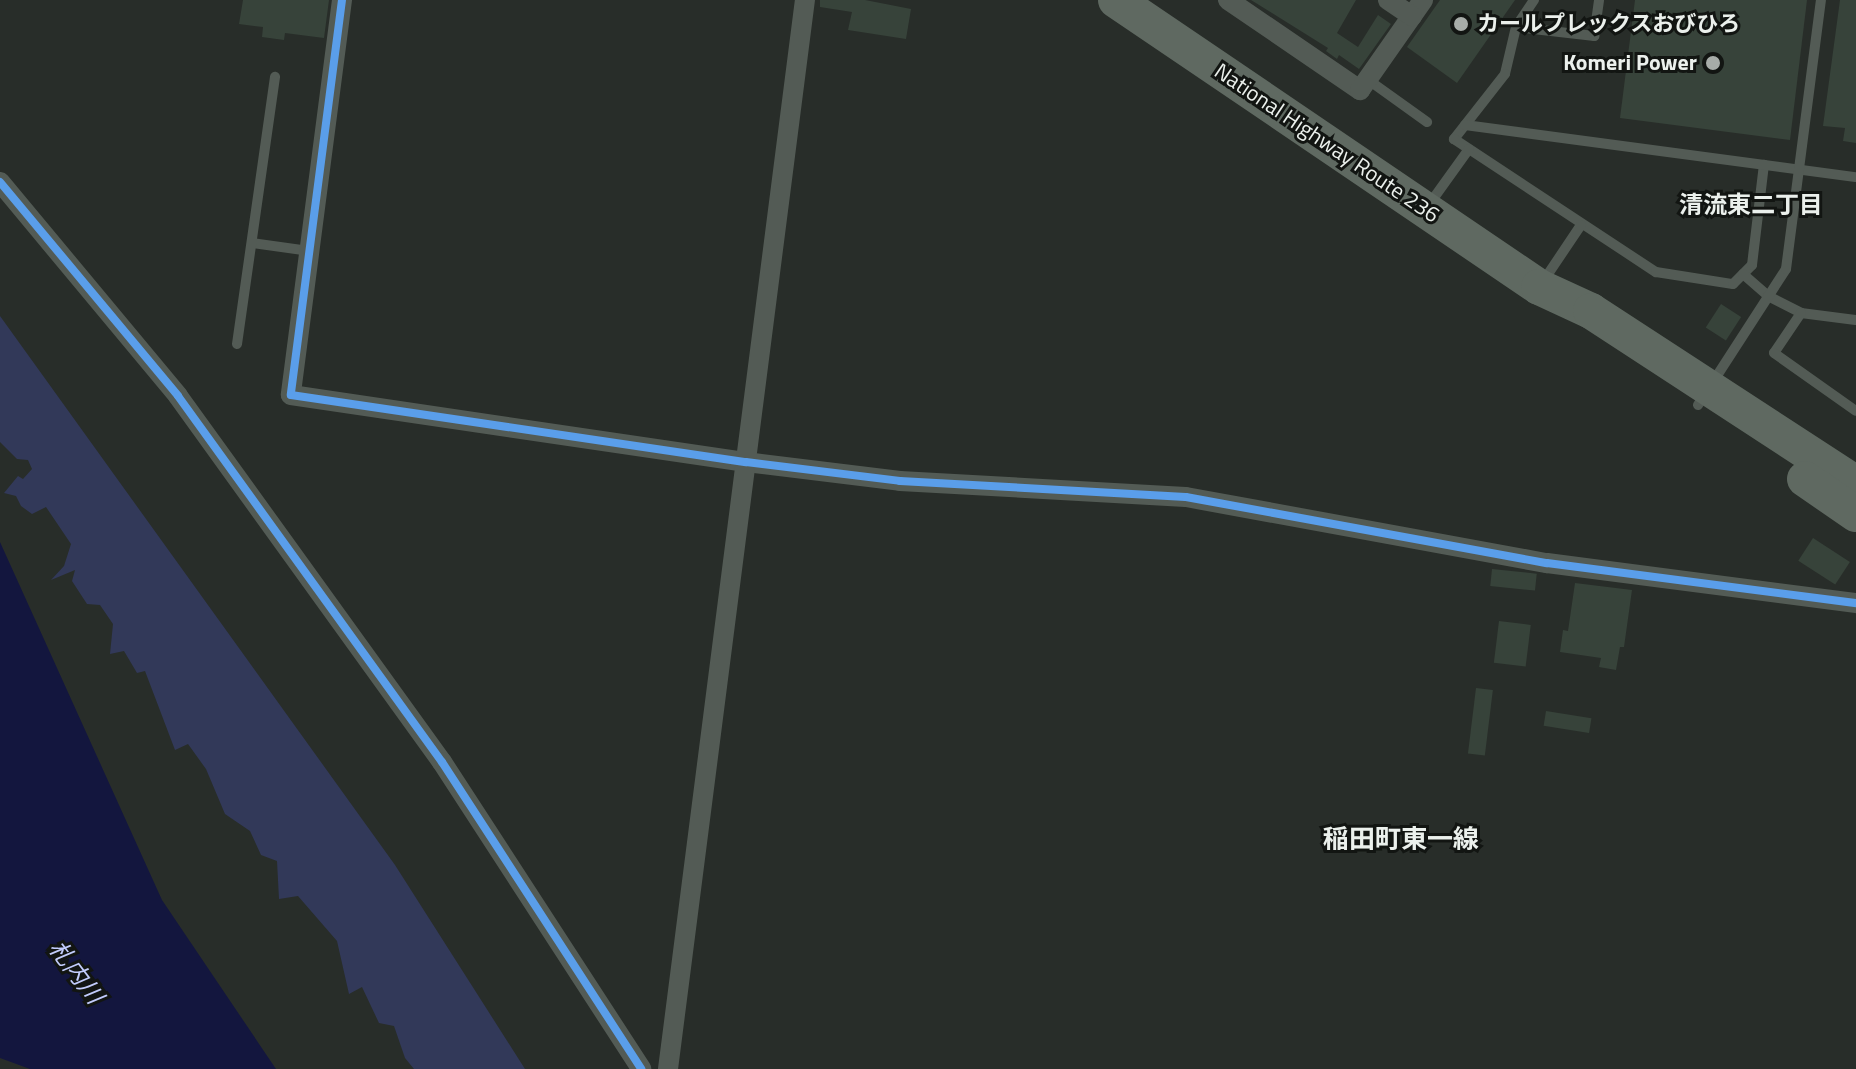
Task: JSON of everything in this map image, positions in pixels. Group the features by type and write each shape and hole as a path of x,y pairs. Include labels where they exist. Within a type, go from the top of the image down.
{"highway":[{"name":"National Highway Route 236","path":"1116,0 1539,287 1591,311 1856,514"},
{"name":"National Highway Route 236","path":"1704,396 1856,484"}],"street":[{"path":"342,0 291,395 746,462 900,481 1186,497 1547,563 1856,603"},
{"path":"668,1069 805,0"},
{"path":"1228,0 1360,90 1418,8 1388,0"},
{"path":"0,182 81,275 196,421 442,762 641,1069"}],"lane":[{"path":"1534,0 1516,27 1505,74 1454,139 1656,272 1733,284 1752,265 1764,165"},
{"path":"1516,27 1594,36 1599,0"},
{"path":"1704,396 1786,269 1821,0"},
{"path":"237,344 275,77"},
{"path":"1367,79 1427,122"},
{"path":"1465,125 1856,177"},
{"path":"1425,210 1469,149"},
{"path":"1539,287 1581,225"},
{"path":"252,243 310,251"},
{"path":"1743,274 1768,296 1801,313 1856,320"},
{"path":"1801,313 1774,353 1856,411"}],"shaded area":[{"path":"0,316 395,865 525,1069 414,1069 405,1058 394,1026 379,1023 362,987 349,994 337,941 298,896 279,899 277,861 261,855 250,831 225,814 206,769 188,744 175,750 145,671 137,673 124,651 110,654 113,624 100,605 87,604 72,581 75,570 51,580 64,566 71,544 46,507 32,514 21,506 16,496 4,493 18,476 23,479 32,469 28,460 17,459 0,442"}],"water":[{"name":"札内川","path":"0,542 162,900 276,1069 30,1069 0,1058"}],"building":[{"path":"243,0 329,0 324,38 285,33 284,40 262,37 263,27 239,24"},
{"path":"820,0 865,0 911,9 906,39 848,30 852,12 820,7"},
{"path":"1251,0 1356,0 1337,33 1358,47 1378,15 1391,24 1359,69 1339,55 1337,59 1326,51 1328,48"},
{"name":"カールプレックスおびひろ","path":"1440,0 1515,0 1457,83 1407,47"},
{"name":"Komeri Power","path":"1635,0 1807,0 1790,140 1620,118"},
{"path":"1840,0 1856,0 1856,143 1843,141 1845,128 1823,126"},
{"path":"1721,304 1741,317 1726,341 1706,327"},
{"path":"1813,538 1850,562 1835,585 1798,561"},
{"path":"1492,569 1537,574 1535,591 1490,586"},
{"path":"1575,583 1632,590 1624,647 1620,647 1616,670 1599,667 1601,658 1560,652 1563,630 1568,631"},
{"path":"1499,621 1531,625 1526,667 1494,663"},
{"path":"1476,688 1493,690 1485,756 1468,754"},
{"path":"1546,711 1591,718 1589,733 1544,726"}],"cycle path":[{"path":"342,0 291,395 746,462 900,481 1186,497 1547,563 1856,603"},
{"path":"0,182 178,396 442,762 641,1069"}],"place":[{"name":"カールプレックスおびひろ","path":"1461,24"},
{"name":"Komeri Power","path":"1713,63"}],"district":[{"name":"清流東二丁目","path":"1751,205"},
{"name":"稲田町東一線","path":"1401,839"}]}
